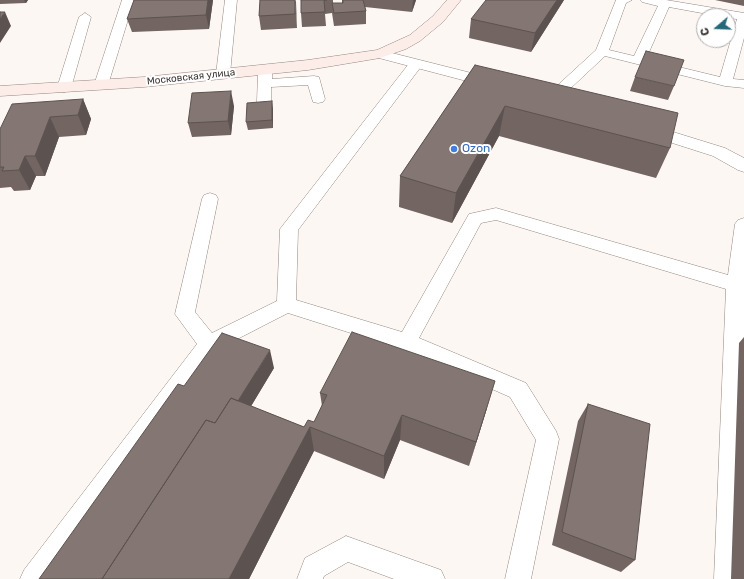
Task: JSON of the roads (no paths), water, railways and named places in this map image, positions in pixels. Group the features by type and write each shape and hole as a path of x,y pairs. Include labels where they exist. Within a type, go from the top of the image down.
{"street":[{"name":"Московская улица","path":"0,91 64,88 223,74 265,77 380,54 401,46 422,33 438,19 454,0"},
{"path":"380,54 514,88"},
{"path":"628,122 719,152 744,166"}],"lane":[{"path":"101,85 128,0"},
{"path":"223,74 231,0"},
{"path":"552,98 602,52 622,1 626,0"},
{"path":"646,0 744,17 725,82"},
{"path":"638,61 665,4"},
{"path":"64,88 85,16"},
{"path":"602,52 725,82 744,84"},
{"path":"286,305 288,229 416,64"},
{"path":"264,102 265,77 314,80 318,99"},
{"path":"209,344 185,314 210,199"},
{"path":"407,342 475,218 496,214 736,285"},
{"path":"727,579 736,285 744,224"},
{"path":"33,579 209,344 286,305 407,342 518,390 548,439 518,579"},
{"path":"310,579 314,567 346,549 432,579"}],"place":[{"name":"Ozon","path":"454,149"}]}
